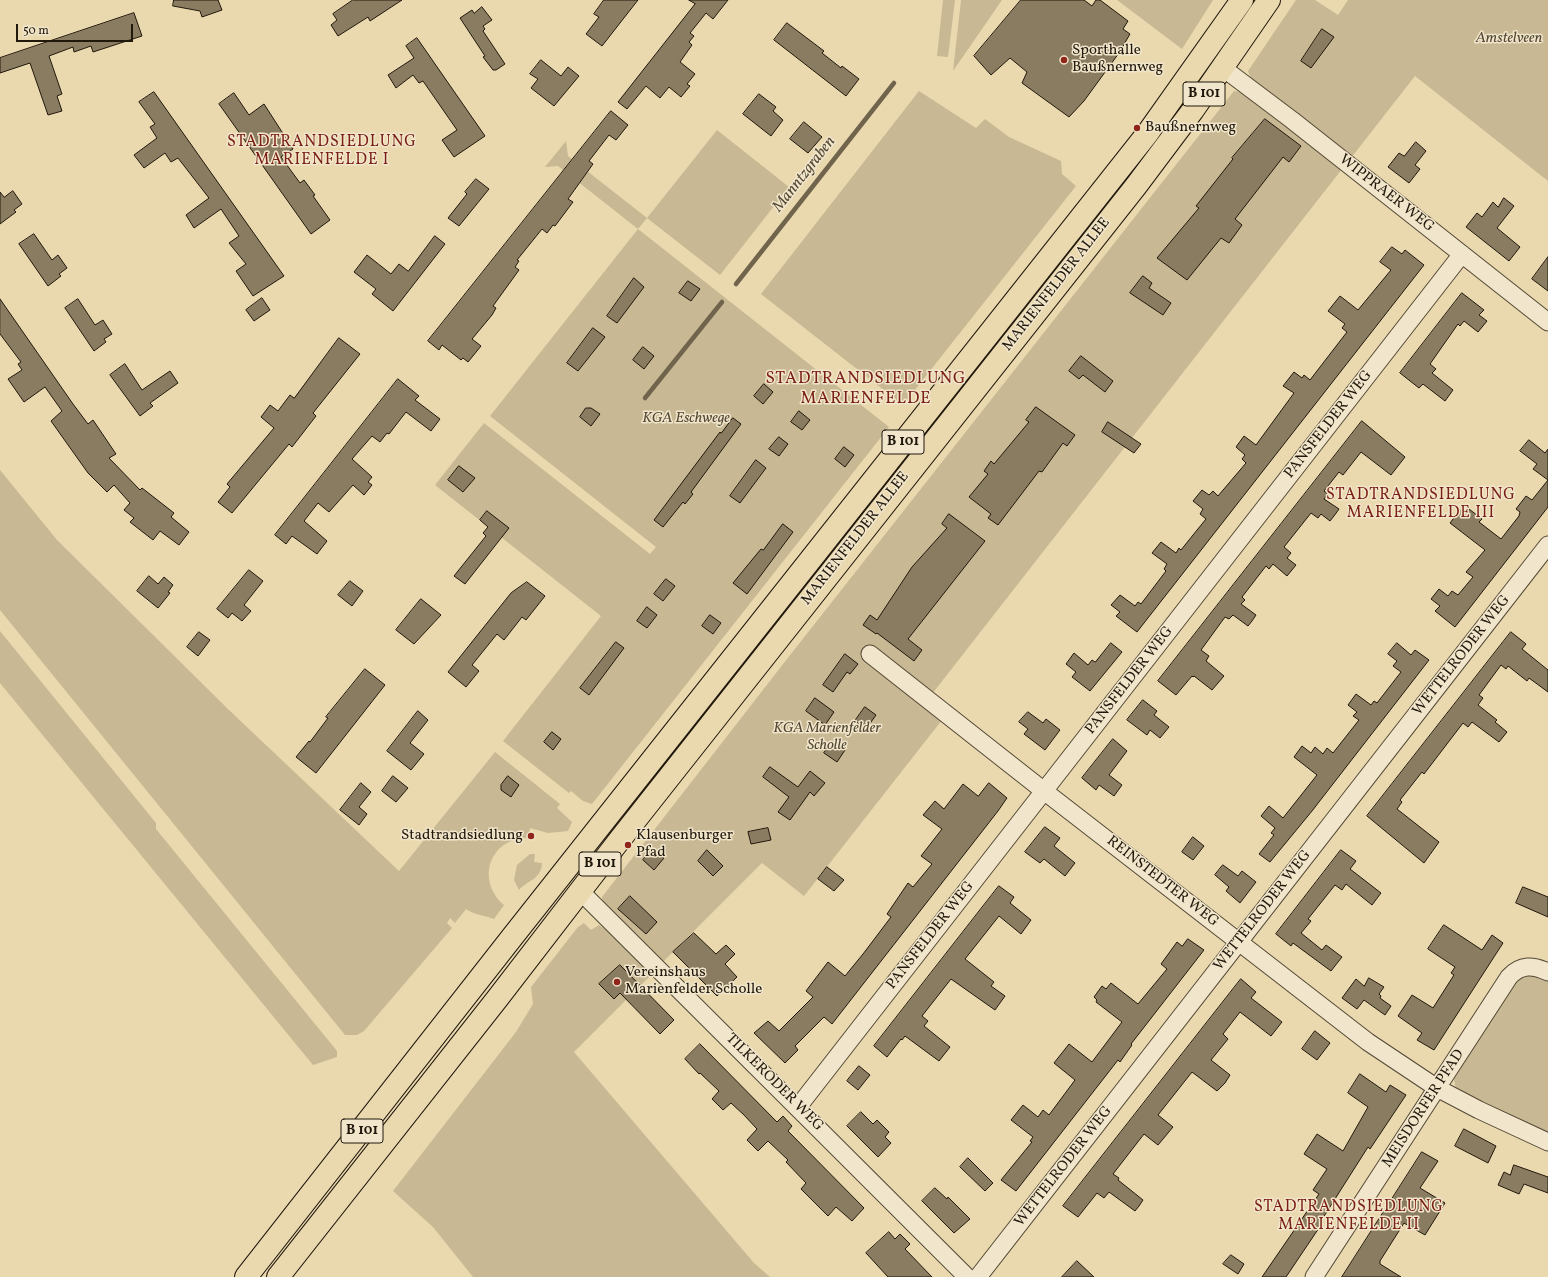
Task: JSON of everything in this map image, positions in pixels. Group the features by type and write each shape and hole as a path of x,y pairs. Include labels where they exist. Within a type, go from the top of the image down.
{"main road":[{"name":"MARIENFELDER ALLEE","path":"246,1277 1147,134 1242,0"},
{"name":"MARIENFELDER ALLEE","path":"278,1277 580,891 1136,186 1223,68 1269,0"}],"street":[{"name":"WIPPRAER WEG","path":"1223,68 1292,120 1548,322"},
{"name":"PANSFELDER WEG","path":"798,1107 1462,254"},
{"name":"WETTELRODER WEG","path":"978,1277 1548,545"},
{"name":"REINSTEDTER WEG","path":"870,654 1368,1042 1437,1088 1486,1114 1548,1142"},
{"name":"TILKERODER WEG","path":"580,891 967,1277"},
{"name":"MEISDORFER PFAD","path":"1314,1277 1509,977 1515,971 1534,966 1548,972"}],"green space":[{"path":"943,0 955,0 948,57 937,56"},
{"path":"961,0 1002,0 953,71"},
{"path":"1117,0 1213,0 1182,49"},
{"name":"Amstelveen","path":"1296,0 1315,0 1338,15 1348,0 1548,0 1548,181 1415,76 1351,158 1251,79 1248,71"},
{"path":"919,91 976,128 985,119 1009,137 1061,161 1062,174 1076,186 903,405 761,294"},
{"name":"KGA Marienfelder Scholle","path":"1234,91 1243,92 1342,169 932,694 870,645 862,657 942,720 804,896 762,863 662,963 603,905 602,897 787,659"},
{"path":"717,130 789,187 720,275 647,218"},
{"path":"566,141 568,156 647,218 638,229 558,166 545,167"},
{"name":"KGA Eschwege","path":"638,229 889,427 592,804 583,801 571,791 569,793 503,741 601,616 435,485 484,423 650,554 656,547 490,416"},
{"path":"1083,231 1082,239 944,415 938,410"},
{"path":"931,418 937,423 634,809 627,804"},
{"path":"0,470 57,540 230,711 399,871 495,752 560,804 557,808 572,822 568,831 548,833 530,828 529,838 516,840 505,845 496,852 491,862 489,873 490,884 495,895 504,905 494,919 476,914 466,909 455,923 450,918 447,923 452,928 364,1031 357,1035 345,1035 0,610"},
{"path":"0,631 156,823 156,829 337,1051 337,1057 313,1065 0,683"},
{"path":"530,854 535,854 534,862 542,863 541,869 534,879 519,890 514,880 517,865"},
{"path":"584,923 591,930 599,925 606,930 652,974 574,1052 754,1263 770,1277 473,1277 433,1227 393,1191 516,1032 533,1004 531,987 578,927"},
{"path":"1536,974 1548,979 1548,1136 1456,1089 1453,1076 1517,978"}],"building":[{"path":"174,0 218,0 222,10 202,17 200,11 173,6"},
{"path":"353,0 402,0 370,21 368,17 338,36 331,25 337,20 333,14"},
{"path":"604,0 638,0 602,46 586,34 599,17 594,14"},
{"path":"689,0 728,0 713,19 706,13 690,33 694,36 689,42 692,45 680,62 695,74 687,84 690,86 681,97 669,87 660,98 646,86 627,109 618,102 695,4"},
{"name":"Sporthalle Baußnernweg","path":"1021,0 1084,0 1092,6 1096,0 1100,0 1128,21 1123,29 1130,34 1119,53 1084,101 1069,117 1022,83 1027,72 1010,58 991,75 974,56"},
{"path":"482,7 492,20 483,26 485,29 483,31 505,64 496,70 493,70 483,57 485,56 460,18 472,10 474,13"},
{"path":"134,13 142,36 93,52 91,46 74,52 73,47 49,56 62,94 57,96 62,111 48,115 30,63 0,73 0,58"},
{"path":"787,23 824,51 822,53 841,68 842,66 859,79 846,96 774,40"},
{"path":"1322,29 1334,37 1311,68 1301,61"},
{"path":"417,38 485,136 454,157 442,140 457,130 423,81 419,83 413,75 396,88 388,75 414,58 406,46"},
{"path":"541,60 561,76 568,67 579,76 554,106 531,88 538,79 530,74"},
{"path":"154,92 284,276 253,296 236,271 246,264 229,243 239,236 221,209 194,228 186,215 209,198 178,158 171,162 165,153 144,168 134,155 157,138 150,127 155,124 139,102"},
{"path":"234,93 249,115 264,104 293,149 281,157 300,183 304,180 330,220 311,234 219,104"},
{"path":"759,94 776,107 773,111 783,120 771,136 743,114"},
{"path":"611,111 628,125 616,140 609,135 589,161 593,164 568,199 573,202 555,226 553,225 547,233 542,229 517,260 519,261 515,267 519,270 493,306 496,308 492,315 472,339 481,346 468,362 463,358 461,360 442,345 439,350 428,341"},
{"path":"1265,119 1301,146 1289,162 1283,157 1235,219 1242,225 1229,243 1221,238 1187,280 1157,258 1199,208 1196,206 1233,159 1232,158"},
{"path":"804,122 822,137 808,153 790,139"},
{"path":"1416,142 1426,151 1415,165 1420,169 1409,183 1388,167 1399,153 1404,156"},
{"path":"476,179 489,189 459,226 448,218 467,194 465,192"},
{"path":"13,191 22,204 14,210 16,212 0,224 0,192 4,197"},
{"path":"1504,198 1514,206 1497,228 1520,247 1509,261 1466,227 1477,213 1482,217 1493,202 1498,207"},
{"path":"34,234 52,260 58,255 67,268 59,274 61,276 48,286 19,244"},
{"path":"435,236 445,244 393,311 372,294 376,289 354,272 367,255 391,274 399,264 408,271"},
{"path":"1392,247 1402,254 1405,250 1424,265 1137,632 1116,616 1120,612 1111,605 1120,595 1135,606 1138,602 1141,604 1166,571 1164,569 1167,564 1152,553 1161,542 1176,553 1179,548 1181,550 1206,519 1200,514 1203,509 1193,501 1202,490 1209,495 1213,491 1218,496 1246,463 1242,459 1245,455 1236,447 1244,436 1256,445 1294,393 1283,386 1294,372 1302,378 1304,375 1310,380 1347,332 1342,328 1345,324 1328,311 1340,296 1358,310 1391,270 1380,262"},
{"path":"1548,257 1548,291 1532,279"},
{"path":"1143,276 1152,283 1149,288 1171,303 1163,315 1130,293"},
{"path":"634,278 644,287 617,323 607,316"},
{"path":"688,281 700,289 691,301 679,293"},
{"path":"1462,293 1484,310 1479,315 1487,321 1478,332 1464,321 1460,326 1458,324 1430,364 1436,369 1432,373 1453,390 1445,401 1423,384 1419,388 1400,373"},
{"path":"262,298 270,310 254,321 246,310"},
{"path":"0,299 88,424 93,420 116,454 109,458 140,490 142,488 174,513 171,517 189,532 179,545 160,531 153,540 130,522 134,518 124,510 130,503 114,485 107,492 88,473 51,421 62,411 45,387 24,402 8,379 22,370 18,364 21,362 0,334"},
{"path":"78,299 95,325 103,320 112,334 104,339 106,342 94,351 65,308"},
{"path":"593,328 605,337 578,371 567,363"},
{"path":"339,338 360,354 313,413 316,416 292,447 289,444 232,513 218,502 230,487 227,484 274,428 261,417 270,405 278,411 290,395 294,398"},
{"path":"643,347 654,356 644,369 633,360"},
{"path":"1081,356 1113,381 1105,392 1083,375 1079,379 1069,371"},
{"path":"125,364 142,390 170,371 178,383 150,403 153,406 140,416 110,375"},
{"path":"398,379 419,396 415,400 440,419 431,431 406,412 389,434 387,433 380,442 372,436 352,459 372,477 368,482 372,485 364,495 353,485 329,512 318,503 304,521 327,541 317,554 292,536 286,544 275,535"},
{"path":"764,384 773,392 763,404 754,396"},
{"path":"1036,407 1075,435 1067,446 1063,443 1042,472 1039,471 998,525 988,518 991,514 969,497 988,474 984,471 991,461 994,464 1029,422 1026,420"},
{"path":"586,408 591,408 600,414 591,426 580,417"},
{"path":"799,411 810,420 802,430 791,422"},
{"path":"733,418 741,424 691,492 693,494 685,504 683,502 663,527 654,520 720,432 721,433"},
{"path":"1362,421 1405,457 1391,475 1361,452 1343,475 1339,472 1324,491 1328,494 1324,499 1339,509 1334,516 1330,521 1321,514 1318,518 1311,513 1284,547 1291,553 1287,558 1296,565 1287,576 1273,564 1269,569 1266,566 1242,597 1245,600 1241,604 1256,615 1248,626 1233,615 1229,619 1225,617 1201,650 1209,656 1206,661 1224,676 1212,690 1192,676 1176,695 1158,681"},
{"path":"1108,422 1141,444 1134,453 1102,432"},
{"path":"779,437 788,444 779,456 769,449"},
{"path":"1529,440 1545,453 1548,449 1548,480 1533,469 1537,464 1520,451"},
{"path":"844,447 854,455 845,467 835,459"},
{"path":"756,460 766,468 740,503 730,496"},
{"path":"459,466 475,478 463,492 448,480"},
{"path":"1548,480 1548,507 1455,627 1435,611 1440,606 1431,599 1439,589 1448,596 1452,591 1458,595 1473,577 1466,572 1485,550 1450,523 1460,510 1465,514 1469,509 1482,519 1479,522 1501,539 1519,516 1520,512 1516,509 1526,496 1532,500"},
{"path":"487,511 509,528 465,584 454,576 486,536 483,533 488,527 480,520"},
{"path":"949,514 985,541 908,639 922,650 914,661 877,633 876,634 863,625 870,615 877,620 912,567 947,528 942,524"},
{"path":"783,524 793,532 747,594 733,583 761,549 763,550"},
{"path":"249,570 263,581 244,605 251,611 242,621 232,613 228,618 217,609"},
{"path":"149,576 158,584 164,577 173,585 168,592 170,593 158,608 137,591"},
{"path":"666,579 675,586 663,601 654,594"},
{"path":"350,581 363,591 352,606 338,595"},
{"path":"527,582 545,596 526,620 522,617 504,640 497,634 472,665 479,671 466,687 448,672 511,593"},
{"path":"421,599 441,615 414,644 396,630"},
{"path":"647,607 657,615 647,628 637,621"},
{"path":"710,615 721,623 713,634 702,626"},
{"path":"199,632 210,640 198,656 187,647"},
{"path":"1511,632 1526,644 1522,649 1548,670 1548,692 1529,678 1527,681 1508,666 1506,669 1501,665 1479,695 1483,698 1478,705 1497,720 1495,722 1507,732 1499,742 1472,722 1468,727 1463,723 1424,774 1422,772 1400,800 1402,802 1397,809 1439,842 1424,863 1367,816"},
{"path":"616,642 624,648 589,695 580,688"},
{"path":"1111,643 1122,652 1090,691 1072,677 1076,672 1066,664 1074,653 1088,665 1092,660 1095,662"},
{"path":"1397,643 1411,655 1415,650 1429,660 1312,811 1270,862 1259,854 1274,835 1271,833 1275,828 1261,816 1269,806 1283,818 1317,775 1294,757 1302,746 1311,753 1315,747 1323,754 1327,748 1333,753 1359,720 1353,716 1357,712 1348,705 1356,694 1371,705 1374,701 1377,703 1401,672 1393,666 1397,661 1388,654"},
{"path":"845,654 858,664 850,674 847,672 833,692 823,685"},
{"path":"365,669 385,685 316,773 296,757 309,741 310,742 328,718 326,717"},
{"path":"815,698 834,712 825,725 806,711"},
{"path":"1143,700 1157,711 1154,715 1169,727 1160,738 1150,730 1147,735 1127,720"},
{"path":"865,707 876,715 866,729 855,721"},
{"path":"418,711 428,720 410,743 424,754 411,770 387,751"},
{"path":"1028,712 1043,723 1046,719 1060,730 1045,750 1024,734 1028,729 1019,722"},
{"path":"552,732 561,739 553,750 544,742"},
{"path":"1113,739 1127,751 1109,775 1122,785 1114,796 1099,785 1096,790 1082,778"},
{"path":"832,742 845,750 837,762 824,753"},
{"path":"770,767 798,787 810,771 825,783 814,796 810,792 790,820 778,812 789,797 763,777"},
{"path":"393,776 408,788 396,802 382,791"},
{"path":"508,776 519,785 511,797 501,790 501,785"},
{"path":"361,783 371,792 359,807 367,814 359,825 340,810"},
{"path":"989,783 1007,798 998,811 832,1024 824,1017 795,1046 798,1050 785,1063 754,1033 768,1021 779,1031 813,997 806,991 828,962 845,976 891,917 887,914 908,883 913,887 932,864 921,856 942,829 923,815 935,801 944,809 963,784 978,796"},
{"path":"1045,827 1060,838 1054,846 1075,863 1065,876 1044,859 1040,863 1025,852"},
{"path":"768,828 771,840 751,844 748,832"},
{"path":"1193,837 1204,846 1193,860 1182,852"},
{"path":"652,849 664,858 654,870 643,860"},
{"path":"707,850 723,866 713,876 698,861"},
{"path":"1341,850 1356,861 1350,869 1381,893 1372,905 1346,884 1342,890 1335,885 1308,919 1311,921 1301,933 1322,950 1326,945 1342,957 1331,971 1293,943 1291,946 1276,934"},
{"path":"1223,865 1238,876 1242,871 1256,882 1240,903 1226,891 1229,887 1215,875"},
{"path":"827,867 844,880 834,891 818,879"},
{"path":"999,886 1014,897 1010,903 1031,920 1021,934 999,916 965,959 994,982 991,986 1005,996 995,1010 951,979 922,1016 928,1021 924,1026 950,1047 939,1061 905,1036 887,1057 874,1046"},
{"path":"1523,887 1548,897 1548,917 1516,903"},
{"path":"630,896 657,922 646,934 618,909"},
{"path":"1444,925 1482,950 1492,935 1503,943 1434,1050 1417,1040 1422,1033 1398,1016 1412,995 1433,1008 1454,975 1451,973 1455,967 1428,949"},
{"path":"694,933 716,954 726,945 735,954 725,964 737,977 717,996 673,952"},
{"path":"1188,939 1204,950 1131,1044 1132,1045 1120,1062 1118,1060 1016,1191 1001,1180 1032,1142 1030,1141 1033,1137 1011,1120 1023,1105 1038,1117 1043,1110 1049,1115 1075,1080 1054,1063 1069,1044 1092,1062 1122,1022 1096,1002 1097,1000 1094,997 1102,986 1106,989 1111,983 1138,1004 1167,969 1161,964 1177,942 1182,946"},
{"path":"620,965 674,1020 660,1034 620,993 614,999 599,984"},
{"path":"1369,978 1384,987 1379,994 1381,996 1380,998 1391,1006 1385,1015 1364,1000 1357,1009 1342,998 1356,979 1364,986"},
{"path":"1241,979 1256,992 1251,998 1282,1022 1271,1036 1240,1012 1223,1034 1228,1039 1211,1060 1230,1075 1225,1083 1217,1091 1192,1072 1158,1115 1173,1127 1158,1145 1144,1134 1113,1174 1119,1178 1118,1180 1143,1200 1139,1206 1135,1211 1109,1192 1104,1198 1097,1193 1078,1217 1063,1206"},
{"path":"1315,1031 1330,1043 1317,1060 1302,1049"},
{"path":"700,1044 777,1122 783,1116 792,1126 788,1131 864,1208 852,1221 836,1207 828,1216 801,1189 806,1183 786,1162 788,1160 768,1141 758,1151 747,1140 757,1129 731,1103 723,1110 712,1099 719,1091 700,1073 699,1074 685,1059"},
{"path":"859,1066 870,1075 858,1090 847,1081"},
{"path":"1360,1074 1386,1092 1390,1085 1406,1095 1370,1149 1368,1147 1321,1221 1323,1222 1286,1277 1262,1277 1319,1194 1313,1190 1327,1169 1304,1154 1317,1134 1343,1151 1368,1107 1348,1093"},
{"path":"861,1112 873,1124 877,1120 889,1132 885,1137 891,1143 878,1157 847,1126"},
{"path":"1464,1129 1496,1146 1488,1163 1455,1146"},
{"path":"1422,1152 1438,1161 1420,1188 1445,1203 1425,1235 1404,1223 1380,1261 1380,1264 1401,1277 1342,1277"},
{"path":"968,1158 993,1183 985,1191 960,1167"},
{"path":"1514,1165 1548,1177 1548,1193 1524,1184 1519,1194 1498,1185 1504,1172 1510,1175"},
{"path":"935,1188 947,1199 948,1197 970,1219 954,1233 922,1201"},
{"path":"889,1232 895,1239 900,1234 910,1244 905,1249 932,1277 888,1277 866,1253"},
{"path":"1231,1255 1244,1264 1238,1274 1223,1264"},
{"path":"1077,1261 1094,1277 1062,1277"}],"waterway":[{"name":"Manntzgraben","path":"736,284 894,83"},
{"name":"Manntzgraben","path":"645,398 722,302"}],"place":[{"name":"Sporthalle Baußnernweg","path":"1064,60"},
{"name":"Baußnernweg","path":"1137,128"},
{"name":"Stadtrandsiedlung","path":"531,836"},
{"name":"Klausenburger Pfad","path":"628,845"},
{"name":"Vereinshaus Marienfelder Scholle","path":"617,982"}],"district":[{"name":"STADTRANDSIEDLUNG MARIENFELDE I","path":"322,152"},
{"name":"STADTRANDSIEDLUNG MARIENFELDE","path":"866,390"},
{"name":"STADTRANDSIEDLUNG MARIENFELDE III","path":"1421,505"},
{"name":"STADTRANDSIEDLUNG MARIENFELDE II","path":"1349,1217"}]}
